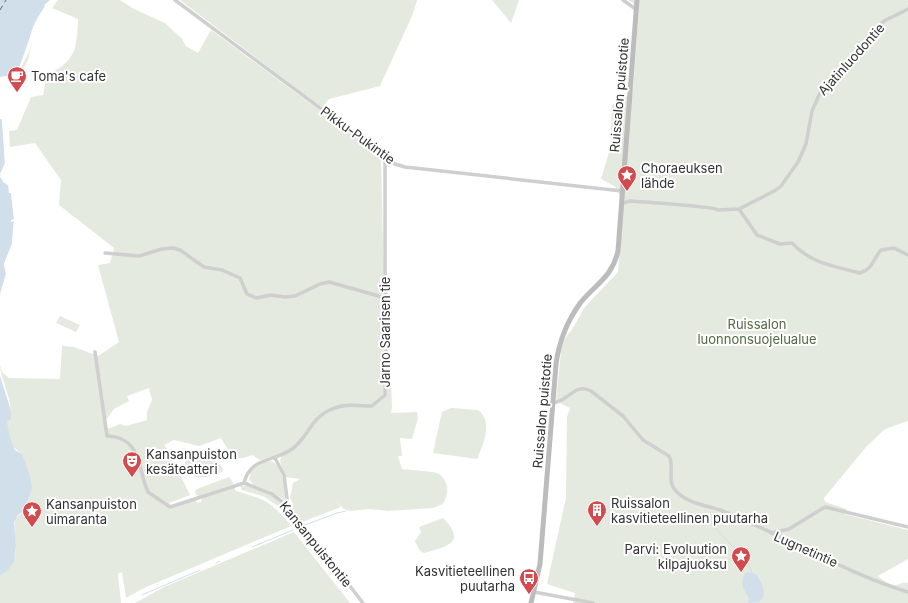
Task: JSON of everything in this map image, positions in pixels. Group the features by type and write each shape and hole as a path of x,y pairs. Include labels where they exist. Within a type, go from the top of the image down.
{"street":[{"name":"Pikku-Pukintie","path":"175,0 395,164 405,167 622,191"},
{"path":"624,0 637,10"},
{"name":"Ruissalon puistotie","path":"531,603 540,564 559,343 577,308 605,279 612,269 618,251 637,0"},
{"name":"Ajatinluodontie","path":"621,204 630,202 691,207 698,206 716,208 718,210 739,209 781,186 798,162 806,144 812,110 820,92 884,21 908,10"},
{"name":"Jarno Saarisen tie","path":"244,483 253,467 262,461 275,458 295,447 310,426 326,412 344,405 372,406 385,395 385,157"},
{"path":"739,209 757,235 780,244 792,243 801,252 818,263 860,273 871,267 881,250 894,248 908,255"},
{"path":"105,253 139,256 162,249 173,248 180,250 204,267 222,270 240,278 247,294 256,298 271,296 288,298 296,296 320,284 329,282 386,298"},
{"path":"94,352 107,436 122,438 130,444 142,468 148,492 170,507 244,483"},
{"name":"Lugnetintie","path":"553,403 563,401 578,389 591,391 622,416 643,440 669,456 671,462 670,479 674,490 678,493 693,502 720,510 878,582 908,592"},
{"path":"275,458 284,476 288,507"},
{"name":"Kansanpuistontie","path":"244,483 272,494 288,507 363,603"},
{"path":"770,533 789,529 825,507 908,527"},
{"path":"534,592 593,603"}],"green space":[{"path":"58,0 120,0 134,9 165,23 182,39 186,46 198,53 211,30 377,153 381,158 386,381 391,383 391,413 417,412 418,418 412,439 400,438 402,456 398,456 402,469 432,472 439,474 445,480 447,492 443,504 433,508 388,511 370,509 350,511 344,509 334,499 341,507 302,522 291,507 293,504 290,498 293,483 300,479 285,477 280,461 282,453 260,460 252,455 244,458 233,458 221,438 199,446 174,440 164,445 173,457 172,459 190,495 169,503 171,508 196,500 197,503 201,502 202,498 234,487 236,491 254,496 273,506 291,526 144,588 126,598 122,572 118,574 121,603 0,603 0,576 9,567 14,558 16,549 15,524 17,518 22,513 24,464 22,454 11,445 6,424 11,410 10,402 1,372 0,364 2,372 9,378 60,379 62,346 74,347 98,356 119,342 98,265 110,263 114,248 59,205 61,180 35,143 10,147 9,131 17,130 31,97 43,95 47,75 64,65 73,53 77,38 78,19 52,8","holes":["149,388 152,400 147,412 147,420 126,426 120,424 108,429 106,420 114,409 129,401 127,396"]},
{"path":"180,0 417,0 412,16 380,86 329,99 322,108"},
{"path":"492,0 519,0 511,23"},
{"name":"Ruissalon luonnonsuojelualue","path":"628,0 908,0 908,421 885,429 866,447 824,498 825,502 847,509 844,514 908,530 908,559 878,576 893,585 905,582 908,583 908,603 573,603 575,593 547,584 566,498 567,417 570,408 556,401 561,351 564,340 573,328 584,308 618,272 623,205 616,187 601,179 610,149 612,105 633,92 639,7"},
{"path":"35,28 28,60 19,76 17,73 29,52"},
{"path":"60,316 80,325 76,332 56,323"},
{"path":"451,408 478,410 483,415 486,433 477,459 433,453 442,412"},
{"path":"201,454 218,462 223,471 206,477 196,477 188,474 184,466 186,460 193,455"},
{"path":"270,461 278,467 280,472 284,484 285,500 270,491 254,485 249,479 251,471 262,463"},
{"path":"229,477 234,484 199,496 196,495 195,491 197,489"},
{"path":"240,486 249,486 273,496 282,504 278,506 265,497 242,490"},
{"path":"443,518 454,533 452,542 447,546 433,551 424,553 420,551 415,541 421,532 419,527"},
{"path":"294,532 350,603 135,603 164,587"}],"shaded area":[{"path":"0,0 50,0 40,14 32,30 26,53 20,67 15,72 0,77"},
{"path":"0,119 2,119 5,163 0,174"},
{"path":"0,174 3,182 8,185 11,192 14,219 12,244 4,264 6,274 0,294"},
{"path":"0,376 11,411 11,419 7,422 10,438 15,450 22,454 30,476 32,488 24,511 18,515 14,523 16,546 14,562 8,570 0,576"},
{"path":"747,572 756,574 762,585 764,592 762,599 759,602 748,603 749,598 742,582 744,575"}],"pier":[{"path":"52,0 39,18 29,51 20,70 12,77 0,79 0,77 13,75 19,68 35,23 45,6 44,5"},
{"path":"0,81 4,84 6,90 1,117 4,119 7,163 2,176 3,180 0,177 5,163 0,106 4,88"},
{"path":"3,180 7,181 15,198 16,212 14,244 5,263 8,272 0,296 6,274 4,264 12,244 14,221 11,222 11,220 14,219 11,193 9,193 8,185"}],"waterway":[{"path":"305,525 346,511"},
{"path":"712,524 731,545 747,558 752,573"},
{"path":"297,528 301,527"},
{"path":"252,547 293,530"},
{"path":"216,563 220,561"},
{"path":"142,595 200,570"}],"ferry route":[{"path":"0,10 6,0"}],"place":[{"name":"Toma's cafe","path":"17,93"},
{"name":"Choraeuksen lähde","path":"627,192"},
{"name":"Kansanpuiston kesäteatteri","path":"132,478"},
{"name":"Ruissalon kasvitieteellinen puutarha","path":"597,527"},
{"name":"Kansanpuiston uimaranta","path":"32,528"},
{"name":"Parvi: Evoluution kilpajuoksu","path":"741,573"},
{"name":"Kasvitieteellinen puutarha","path":"529,595"}]}
